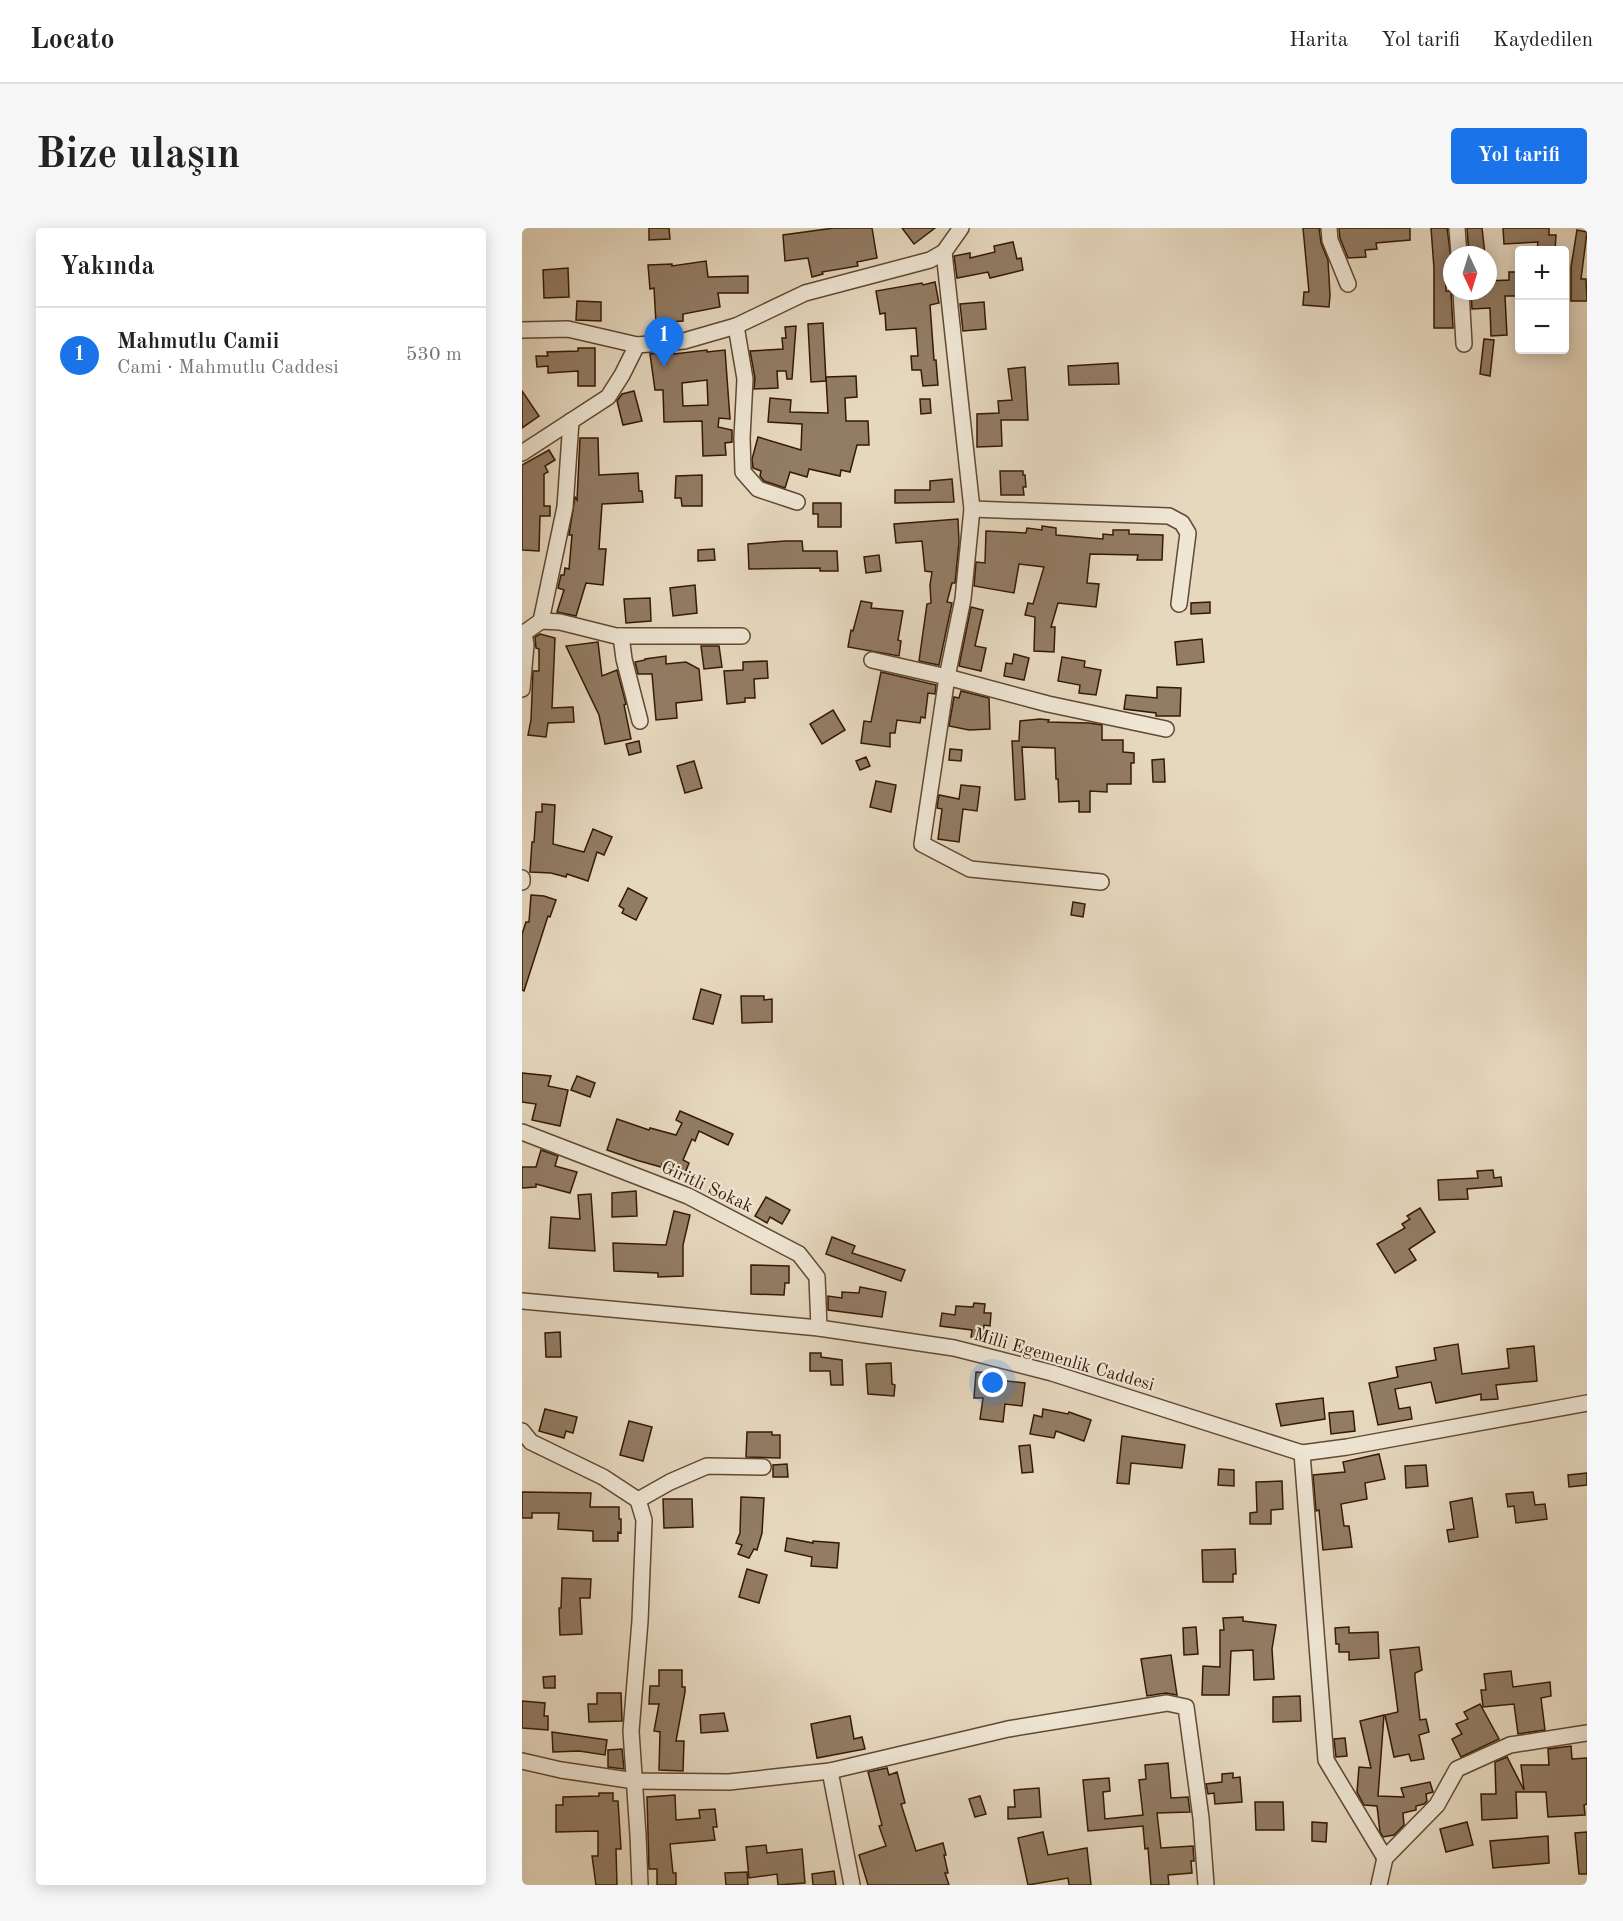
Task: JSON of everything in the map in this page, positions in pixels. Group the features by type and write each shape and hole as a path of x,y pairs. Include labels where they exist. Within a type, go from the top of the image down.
{"street":[{"path":"522,330 568,329 637,345 684,341 736,326 805,293 930,260 944,252 961,228"},
{"path":"1329,228 1330,240 1348,284"},
{"path":"1457,228 1458,246"},
{"path":"944,252 972,508 963,599 947,677 922,844 970,869 1101,882"},
{"path":"1462,300 1464,344"},
{"path":"736,326 745,379 743,472 758,489 796,502"},
{"path":"522,453 608,397 637,345"},
{"path":"541,621 565,507 571,421"},
{"path":"972,508 1169,516 1182,523 1188,533 1179,604"},
{"path":"522,688 526,645 523,633 541,621 560,622 621,636 742,636"},
{"path":"621,636 624,659 640,721"},
{"path":"872,660 1048,704 1166,729"},
{"name":"Giritli Sokak","path":"522,1132 688,1196 799,1254 817,1277 819,1328"},
{"name":"Milli Egemenlik Caddesi","path":"522,1301 819,1328 954,1348 1052,1373 1302,1453 1347,1448 1587,1403"},
{"path":"523,1433 531,1442 603,1477 638,1500 644,1520 640,1621 631,1731 640,1885"},
{"path":"1302,1453 1326,1760 1385,1858"},
{"path":"638,1500 706,1466 763,1467"},
{"path":"522,1761 561,1770 635,1781 729,1782 830,1771 1008,1729 1167,1703 1186,1707 1201,1818 1206,1885"},
{"path":"1378,1885 1385,1858 1437,1805 1456,1769 1510,1745 1587,1733"},
{"path":"830,1771 852,1885"}],"building":[{"path":"649,228 669,228 670,239 649,240"},
{"path":"834,228 872,228 877,258 857,262 858,266 822,272 823,274 812,277 808,258 785,261 783,235"},
{"path":"902,228 935,228 914,244"},
{"path":"1303,228 1319,228 1321,243 1328,260 1329,307 1303,305 1304,292 1309,292"},
{"path":"1339,228 1410,228 1410,240 1376,243 1377,249 1365,250 1366,257 1348,258 1340,238"},
{"path":"1431,228 1447,228 1449,246 1443,246 1443,300 1451,300 1453,328 1434,328"},
{"path":"1467,228 1482,228 1484,246 1468,246"},
{"path":"1503,228 1549,228 1549,235 1556,235 1555,246 1538,246 1538,242 1504,244"},
{"path":"1577,230 1587,232 1581,279 1586,279 1587,301 1571,301 1571,267"},
{"path":"1013,242 1017,259 1021,258 1023,270 990,278 988,272 957,278 954,256 970,253 970,258 995,252 994,246"},
{"path":"706,261 708,277 748,276 748,293 718,293 720,307 683,314 683,321 656,323 654,288 650,289 648,265 672,264 672,266"},
{"path":"568,268 569,297 544,298 543,270"},
{"path":"1509,272 1515,272 1515,296 1505,296 1507,335 1491,336 1490,308 1472,309 1472,300 1497,300 1497,281 1509,280"},
{"path":"935,282 939,303 930,305 938,385 923,386 921,370 912,370 911,356 918,356 916,328 886,330 885,313 880,314 876,291"},
{"path":"577,301 601,302 601,321 576,320"},
{"path":"984,302 986,329 963,331 960,304"},
{"path":"823,323 826,381 811,382 808,324"},
{"path":"796,326 792,379 787,379 786,371 777,371 778,388 754,389 755,378 750,351 783,349 782,338 786,338 785,327"},
{"path":"1484,339 1494,340 1490,376 1480,374"},
{"path":"578,348 595,348 595,386 578,386 578,371 548,373 548,366 537,367 536,356 548,356 547,352 578,351"},
{"path":"725,350 730,419 719,418 718,427 732,430 732,442 725,443 726,455 703,456 702,421 664,422 663,390 655,390 650,354 674,352 674,354","holes":["707,380 708,405 683,406 682,383"]},
{"path":"1118,363 1119,384 1069,385 1068,366"},
{"path":"1025,367 1028,420 1001,420 1002,446 977,447 977,414 999,413 998,401 1012,400 1008,369"},
{"path":"856,376 857,397 845,398 846,421 868,421 869,445 857,445 850,472 841,470 840,476 809,469 807,477 790,472 785,488 764,481 760,476 761,471 753,468 752,459 758,437 801,450 802,424 768,422 770,398 791,400 790,412 828,413 826,377"},
{"path":"522,391 539,416 522,428"},
{"path":"634,391 642,421 623,425 617,401 622,394"},
{"path":"920,399 930,399 931,413 921,414"},
{"path":"580,438 598,438 599,475 638,473 639,491 642,491 643,502 602,504 599,549 606,549 603,585 586,583 576,616 557,612 564,590 558,588 561,575 564,575 565,568 569,569 572,535 569,535 575,497 577,500"},
{"path":"549,450 555,460 545,466 548,472 544,474 544,506 550,506 550,516 540,516 539,551 522,550 522,465"},
{"path":"1000,471 1023,471 1026,487 1023,487 1024,495 1001,495"},
{"path":"702,475 702,506 682,506 681,498 675,498 676,476"},
{"path":"952,479 954,502 895,503 895,490 930,490 930,481"},
{"path":"813,503 841,503 841,527 818,527 818,514 813,514"},
{"path":"958,519 959,542 955,583 952,583 947,602 952,603 939,665 919,661 927,604 931,603 932,572 925,571 922,541 896,543 894,524"},
{"path":"1042,526 1056,528 1056,535 1103,539 1103,534 1113,535 1113,530 1129,530 1129,534 1163,535 1162,560 1137,560 1138,555 1090,554 1087,583 1099,584 1096,607 1058,603 1051,627 1055,627 1054,652 1034,651 1035,617 1025,615 1028,603 1033,604 1044,567 1019,564 1014,593 974,586 976,562 985,563 986,531 1026,533 1027,528 1042,530"},
{"path":"802,541 803,551 837,551 838,571 820,571 820,568 749,569 748,544"},
{"path":"714,549 715,560 698,561 698,550"},
{"path":"879,555 881,571 866,573 864,557"},
{"path":"695,585 697,613 673,616 670,588"},
{"path":"650,598 651,621 626,623 624,599"},
{"path":"861,601 872,603 871,608 903,611 898,640 901,641 899,656 848,647"},
{"path":"1210,602 1210,613 1191,614 1191,603"},
{"path":"971,607 983,610 975,646 986,648 981,671 959,666"},
{"path":"540,634 555,638 552,708 573,707 574,722 548,723 546,737 528,735 531,720 533,671 539,671 539,649 536,648 535,637"},
{"path":"1202,639 1204,662 1177,665 1175,642"},
{"path":"598,642 602,676 617,670 626,704 624,705 631,739 605,744 599,715 566,646"},
{"path":"701,646 719,646 722,667 704,669"},
{"path":"1014,654 1029,658 1024,680 1004,676 1006,663 1012,664"},
{"path":"666,656 666,664 686,662 699,669 702,700 676,703 677,718 656,720 652,674 638,674 635,662"},
{"path":"1062,657 1085,661 1084,667 1101,670 1096,695 1079,693 1080,685 1058,681"},
{"path":"767,661 768,678 754,679 755,698 745,698 745,702 727,704 724,671 743,670 743,662"},
{"path":"881,672 936,685 935,694 928,693 925,718 921,717 920,723 897,720 895,733 890,733 890,747 861,743 864,721 871,722"},
{"path":"1157,687 1181,688 1180,716 1156,716 1156,713 1124,709 1126,695 1157,698"},
{"path":"961,691 989,698 990,729 969,730 949,726 954,697 959,698"},
{"path":"833,710 845,730 822,744 810,724"},
{"path":"1049,720 1048,722 1102,725 1102,740 1123,740 1123,752 1134,753 1134,763 1131,763 1131,784 1107,784 1107,792 1090,791 1090,812 1079,812 1079,801 1059,802 1055,748 1022,747 1025,799 1015,800 1012,741 1019,741 1020,721"},
{"path":"639,741 641,752 629,755 626,744"},
{"path":"950,749 962,750 961,761 949,760"},
{"path":"866,757 870,766 860,770 856,761"},
{"path":"1164,759 1165,782 1153,782 1152,760"},
{"path":"694,761 702,788 685,793 677,766"},
{"path":"876,781 896,785 891,812 870,807"},
{"path":"961,785 980,787 977,811 963,809 959,842 938,839 942,809 937,808 939,795 959,799"},
{"path":"542,804 555,805 553,844 584,852 593,829 612,837 604,855 597,852 588,881 567,874 566,877 551,873 530,872 536,812 542,812"},
{"path":"628,888 647,898 636,920 622,913 624,909 619,906"},
{"path":"531,895 556,900 550,917 548,916 524,991 522,990 522,934 526,922 529,922"},
{"path":"1073,902 1085,904 1083,917 1071,915"},
{"path":"701,989 721,995 713,1024 693,1019"},
{"path":"741,996 764,996 764,1000 772,999 772,1022 742,1023"},
{"path":"522,1073 551,1076 548,1086 568,1090 560,1126 532,1120 536,1104 522,1102"},
{"path":"577,1076 595,1083 590,1097 571,1090"},
{"path":"680,1111 733,1134 728,1145 699,1131 695,1141 692,1139 683,1160 689,1163 685,1173 662,1164 661,1167 607,1150 617,1119 649,1130 650,1128 676,1135 682,1123 676,1120"},
{"path":"541,1150 558,1156 555,1166 577,1172 570,1193 536,1184 536,1187 522,1188 522,1167 536,1167"},
{"path":"1493,1170 1494,1178 1501,1177 1502,1186 1467,1189 1468,1199 1439,1200 1438,1180 1478,1178 1477,1171"},
{"path":"636,1191 637,1216 612,1217 612,1193"},
{"path":"591,1194 595,1251 549,1248 551,1217 580,1219 578,1195"},
{"path":"766,1197 790,1210 782,1224 770,1217 767,1223 755,1216"},
{"path":"1420,1208 1435,1232 1409,1249 1416,1260 1395,1273 1377,1244 1405,1228 1402,1224 1410,1219 1407,1216"},
{"path":"674,1211 690,1215 683,1245 683,1276 658,1277 658,1273 614,1271 613,1243 666,1245"},
{"path":"832,1237 855,1246 852,1253 905,1270 901,1281 826,1254"},
{"path":"751,1265 789,1266 789,1283 785,1283 784,1295 751,1294"},
{"path":"860,1287 886,1292 882,1317 828,1310 828,1296 842,1298 842,1292 859,1293"},
{"path":"974,1303 985,1304 984,1313 991,1313 990,1326 984,1325 983,1338 971,1337 972,1330 940,1326 942,1313 955,1315 956,1306 973,1307"},
{"path":"560,1332 561,1357 546,1357 545,1333"},
{"path":"1458,1344 1462,1374 1509,1368 1507,1349 1534,1346 1537,1381 1496,1385 1498,1399 1481,1400 1481,1394 1436,1403 1431,1382 1395,1389 1399,1409 1410,1407 1412,1419 1378,1425 1369,1383 1398,1377 1396,1367 1436,1360 1434,1348"},
{"path":"810,1353 821,1353 821,1357 842,1360 843,1385 831,1385 830,1371 810,1371"},
{"path":"891,1363 892,1384 895,1385 894,1396 868,1394 866,1364"},
{"path":"976,1372 998,1373 998,1380 1025,1383 1022,1406 1005,1404 1003,1422 980,1419 983,1398 974,1398"},
{"path":"1323,1398 1325,1419 1281,1426 1276,1404"},
{"path":"545,1409 577,1417 573,1433 566,1431 564,1438 539,1431"},
{"path":"1043,1409 1068,1414 1069,1412 1091,1420 1084,1441 1056,1431 1054,1438 1030,1434 1034,1415 1042,1417"},
{"path":"1353,1411 1355,1431 1331,1434 1329,1413"},
{"path":"629,1421 652,1427 643,1461 620,1455"},
{"path":"747,1432 772,1432 772,1435 780,1435 780,1458 746,1457"},
{"path":"1122,1436 1185,1445 1182,1468 1131,1463 1129,1484 1117,1483"},
{"path":"1030,1445 1033,1472 1022,1473 1019,1446"},
{"path":"1379,1454 1385,1479 1365,1483 1367,1499 1341,1504 1344,1526 1349,1526 1352,1547 1323,1550 1313,1475 1345,1472 1343,1462"},
{"path":"787,1464 788,1477 773,1477 773,1465"},
{"path":"1426,1465 1428,1486 1406,1488 1405,1466"},
{"path":"1219,1469 1234,1470 1234,1486 1218,1485"},
{"path":"1587,1473 1587,1485 1569,1487 1568,1475"},
{"path":"1282,1481 1283,1509 1271,1510 1271,1524 1250,1524 1250,1513 1257,1512 1256,1482"},
{"path":"522,1492 591,1493 590,1507 619,1507 621,1533 618,1532 618,1541 593,1541 593,1531 558,1529 559,1513 532,1513 532,1518 522,1518"},
{"path":"1533,1492 1535,1505 1545,1504 1547,1519 1516,1523 1514,1506 1508,1507 1506,1494"},
{"path":"741,1497 764,1498 762,1533 757,1550 754,1549 749,1558 738,1554 742,1545 736,1543 740,1533"},
{"path":"1472,1498 1478,1537 1449,1542 1447,1530 1454,1529 1450,1502"},
{"path":"663,1499 692,1499 693,1527 664,1528"},
{"path":"787,1538 813,1543 813,1541 839,1543 837,1568 811,1566 812,1557 785,1551"},
{"path":"1235,1549 1236,1574 1233,1574 1233,1582 1203,1582 1202,1550"},
{"path":"747,1569 767,1575 759,1603 739,1597"},
{"path":"562,1578 591,1579 590,1598 580,1598 582,1634 560,1635 559,1608 561,1608"},
{"path":"1243,1617 1243,1621 1276,1625 1272,1649 1274,1679 1254,1680 1253,1650 1231,1651 1229,1695 1202,1695 1203,1666 1220,1667 1220,1630 1224,1630 1223,1618"},
{"path":"1196,1627 1198,1654 1184,1655 1183,1628"},
{"path":"1349,1627 1349,1633 1378,1632 1379,1658 1349,1660 1349,1652 1339,1652 1335,1628"},
{"path":"1419,1647 1422,1670 1415,1673 1415,1678 1420,1720 1426,1719 1429,1732 1419,1735 1424,1759 1411,1761 1409,1754 1394,1757 1385,1715 1398,1712 1390,1650"},
{"path":"1171,1655 1177,1695 1166,1693 1147,1696 1141,1659"},
{"path":"659,1670 682,1670 682,1687 685,1687 685,1692 676,1741 684,1741 683,1771 659,1770 660,1732 654,1731 659,1704 649,1704 650,1686 659,1686"},
{"path":"1511,1671 1513,1687 1550,1682 1551,1696 1541,1698 1545,1730 1518,1734 1514,1704 1483,1707 1481,1690 1486,1690 1484,1674"},
{"path":"555,1676 555,1688 544,1688 543,1677"},
{"path":"597,1693 621,1693 622,1721 589,1722 588,1704 597,1704"},
{"path":"1300,1696 1301,1721 1273,1722 1273,1697"},
{"path":"522,1701 545,1703 544,1716 548,1716 548,1730 522,1728"},
{"path":"1480,1704 1499,1739 1461,1757 1452,1739 1462,1734 1456,1724 1468,1719 1464,1712"},
{"path":"724,1713 728,1731 701,1733 700,1715"},
{"path":"1384,1715 1378,1796 1404,1797 1401,1788 1430,1782 1433,1792 1426,1794 1427,1801 1416,1806 1416,1810 1403,1813 1404,1825 1394,1835 1383,1837 1380,1832 1377,1806 1364,1805 1357,1792 1359,1767 1371,1768 1360,1721"},
{"path":"850,1716 854,1739 862,1737 865,1749 817,1758 811,1724"},
{"path":"552,1732 607,1740 605,1755 579,1751 553,1752"},
{"path":"1345,1738 1347,1756 1336,1757 1334,1739"},
{"path":"1571,1746 1572,1759 1587,1758 1585,1815 1548,1817 1546,1792 1516,1792 1517,1818 1482,1820 1481,1794 1496,1794 1495,1762 1507,1757 1524,1790 1521,1765 1549,1765 1548,1749"},
{"path":"622,1749 624,1769 608,1767 608,1750"},
{"path":"1168,1763 1171,1798 1188,1797 1190,1812 1157,1813 1161,1848 1193,1846 1194,1861 1191,1861 1192,1873 1168,1875 1169,1885 1151,1885 1148,1848 1145,1849 1143,1826 1088,1831 1083,1780 1109,1778 1110,1791 1103,1792 1105,1819 1143,1815 1139,1780 1146,1779 1145,1765"},
{"path":"887,1768 889,1775 897,1772 905,1803 901,1804 916,1851 943,1843 948,1873 945,1873 949,1885 868,1885 859,1855 886,1846 879,1826 882,1825 868,1772"},
{"path":"1233,1773 1233,1778 1240,1777 1242,1802 1215,1804 1214,1793 1208,1794 1206,1784 1222,1782 1222,1774"},
{"path":"1039,1788 1041,1817 1008,1819 1008,1807 1015,1807 1014,1790"},
{"path":"599,1793 613,1793 613,1801 618,1801 621,1849 616,1849 617,1885 596,1885 592,1856 598,1856 598,1831 556,1832 556,1805 563,1805 563,1797 599,1796"},
{"path":"675,1795 676,1820 700,1818 699,1810 715,1809 717,1827 713,1827 715,1840 670,1844 676,1885 657,1885 657,1869 649,1869 647,1797"},
{"path":"980,1796 986,1814 975,1817 969,1799"},
{"path":"1255,1802 1283,1802 1284,1830 1256,1830"},
{"path":"1312,1822 1327,1823 1326,1842 1312,1841"},
{"path":"1467,1822 1473,1845 1446,1852 1440,1829"},
{"path":"1043,1832 1048,1855 1087,1848 1091,1885 1069,1885 1068,1878 1028,1885 1018,1838"},
{"path":"1587,1832 1587,1874 1579,1874 1575,1833"},
{"path":"1548,1836 1549,1863 1493,1868 1490,1841"},
{"path":"766,1845 767,1853 802,1849 805,1883 778,1885 777,1874 749,1878 746,1847"},
{"path":"834,1871 836,1885 813,1885 812,1874"},
{"path":"747,1872 748,1885 726,1885 725,1873"}],"place":[{"name":"Mahmutlu Camii","path":"664,367"}]}
